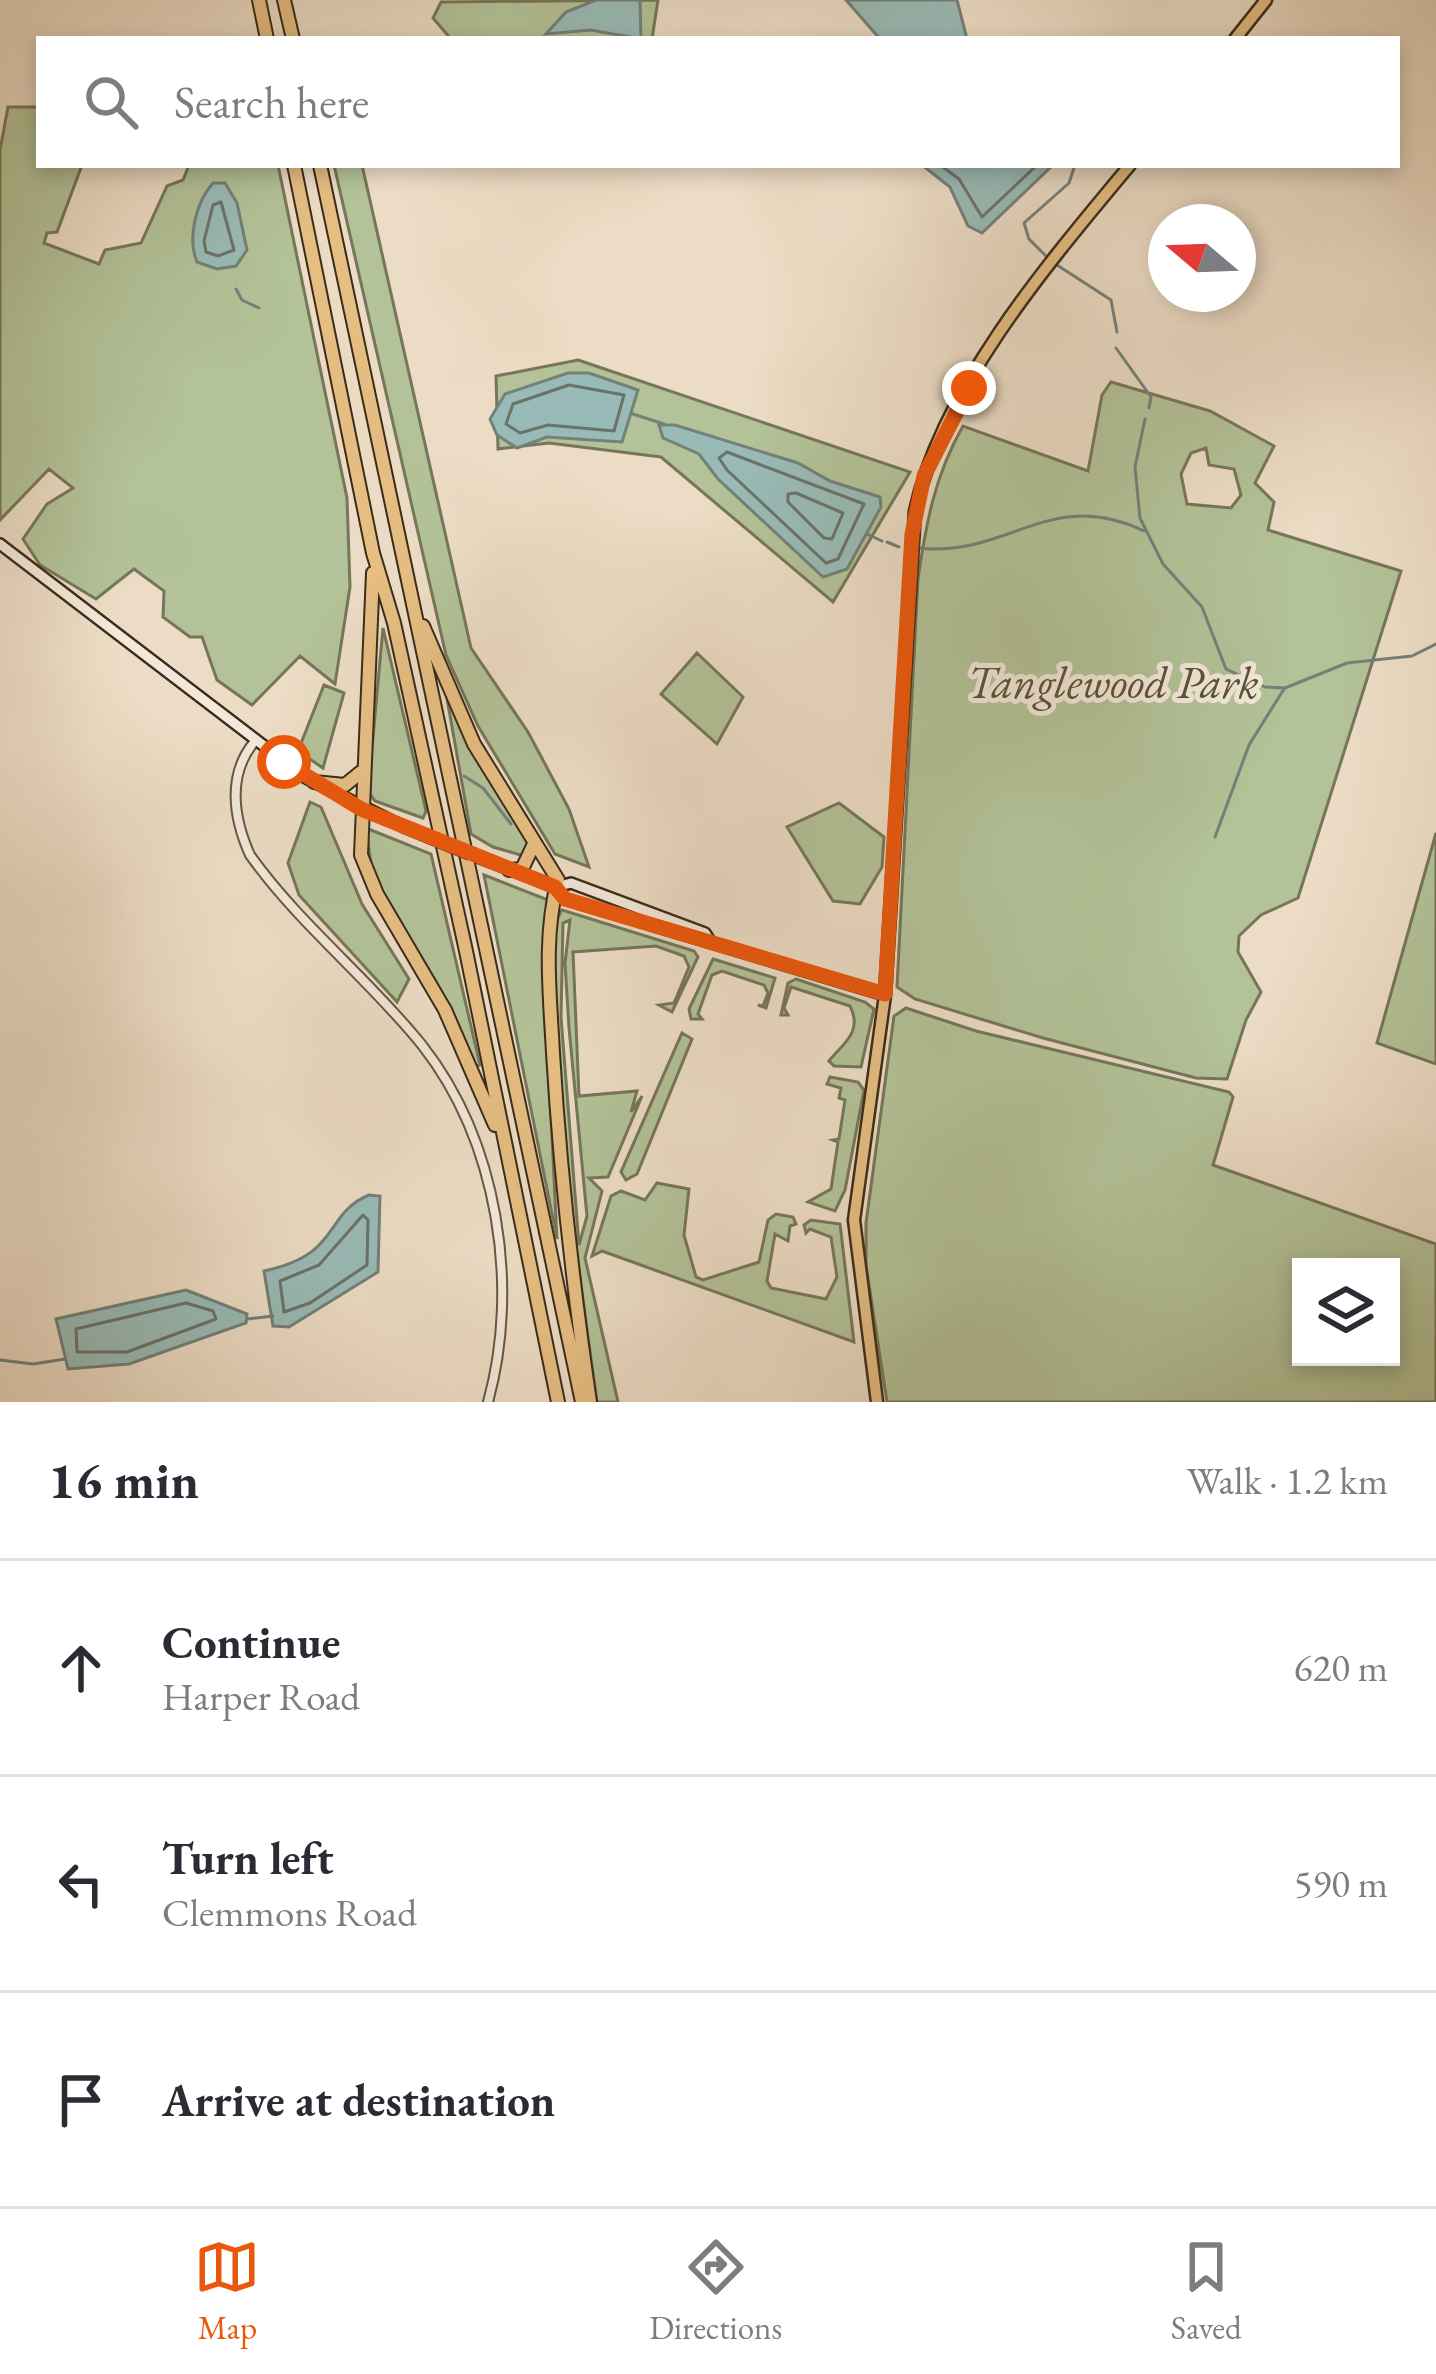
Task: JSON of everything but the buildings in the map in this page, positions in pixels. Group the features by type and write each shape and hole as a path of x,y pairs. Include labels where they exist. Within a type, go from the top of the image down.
{"highway":[{"path":"259,0 267,36"},
{"path":"284,0 292,36"},
{"path":"295,168 373,553 446,859 558,1402"},
{"path":"321,168 586,1402"},
{"path":"373,553 375,616 361,809 365,871 445,1010 504,1149"},
{"path":"417,614 460,717 555,874 547,950 560,1160 586,1402"},
{"path":"314,782 352,783 363,765"},
{"path":"503,867 522,869 534,844"}],"main road":[{"path":"1237,36 1266,0"},
{"path":"877,1402 854,1220 885,994 910,547 924,476 1014,310 1128,168"},
{"path":"0,544 255,741 361,809 555,887 565,899 702,944 710,941 885,994"}],"street":[{"path":"255,741 236,779 239,823 250,855 418,1041 447,1082 477,1148 504,1276 502,1336 488,1402"}],"green space":[{"path":"658,0 652,36 448,36 433,18 441,2"},
{"path":"8,107 36,107 36,168 81,168 57,232 47,233 44,243 99,264 105,250 141,243 167,186 183,180 188,168 279,168 347,498 350,587 335,684 300,656 252,705 217,680 202,637 190,637 163,617 164,591 134,569 96,599 40,565 23,539 47,504 73,488 49,469 0,520 0,150"},
{"path":"335,168 363,168 471,648 528,732 569,809 589,867 555,854 478,726 446,655"},
{"path":"578,360 910,472 833,602 661,457 549,443 498,449 496,376"},
{"name":"Tanglewood Park","path":"1111,382 1210,411 1274,446 1255,483 1274,502 1268,530 1401,571 1298,898 1261,915 1239,936 1238,952 1261,992 1246,1020 1227,1079 1196,1078 1043,1038 915,999 897,987 918,579 939,481 963,426 1088,471 1102,395","holes":["1206,448 1209,465 1234,469 1241,495 1231,508 1187,504 1181,474 1191,453"]},
{"path":"383,628 426,811 423,818 375,801 368,792"},
{"path":"697,653 743,697 717,744 661,694"},
{"path":"324,685 344,693 323,768 298,751"},
{"path":"446,693 528,844 524,856 471,834"},
{"path":"310,802 321,807 362,904 409,979 397,1002 299,895 288,863"},
{"path":"839,803 884,837 882,867 860,904 833,901 787,827"},
{"path":"366,828 431,854 480,1065 475,1066 436,982 373,878"},
{"path":"1436,833 1436,1064 1377,1043"},
{"path":"484,875 548,900 543,953 557,1239"},
{"path":"562,910 694,951 698,957 672,1012 659,1005 674,1003 689,967 684,956 656,946 573,952 579,1096 637,1091 631,1112 642,1096 608,1177 589,1178 602,1191 585,1258 618,1402 597,1402 557,1065 554,939","holes":["570,920 565,963 587,1216 579,1245 561,1017 563,923"]},
{"path":"713,959 775,978 766,1008 758,1005 763,1006 768,993 764,985 722,971 712,975 698,1014 702,1019 691,1019 689,1009"},
{"path":"796,979 874,1009 861,1067 834,1066 829,1061 852,1031 850,1006 791,987 784,1008 788,1015 781,1015 788,983"},
{"path":"906,1008 976,1031 1229,1092 1233,1097 1213,1165 1436,1244 1436,1402 887,1402 866,1265 866,1223 894,1016"},
{"path":"682,1033 692,1039 637,1174 626,1180 621,1172"},
{"path":"830,1077 858,1082 864,1090 845,1190 835,1211 808,1202 831,1189 838,1142 833,1140 839,1139 845,1100 839,1098 841,1088 827,1084"},
{"path":"657,1183 689,1189 684,1235 696,1277 703,1280 759,1262 768,1220 776,1214 793,1217 796,1224 790,1226 788,1241 775,1234 767,1281 771,1288 826,1299 837,1277 831,1237 810,1229 806,1233 804,1225 811,1220 840,1224 854,1342 602,1251 592,1256 611,1196 621,1191 645,1200"}],"water":[{"path":"596,0 640,0 641,36 591,30 546,34 566,12"},
{"path":"846,0 957,0 966,36 877,36"},
{"path":"926,168 1050,168 982,233 968,226 950,187"},
{"path":"213,183 225,183 237,203 247,250 236,266 217,269 197,262 194,252 195,221"},
{"path":"568,373 589,373 638,390 622,442 547,437 517,448 497,435 490,419 505,394"},
{"path":"659,425 675,425 798,463 830,481 880,497 881,507 847,569 823,577 718,479 699,454 663,438"},
{"path":"369,1195 380,1196 378,1272 289,1327 273,1326 264,1271 307,1255 354,1203"},
{"path":"186,1290 247,1314 246,1323 129,1364 68,1369 56,1319"}],"waterway":[{"path":"1047,257 1029,239 1024,223 1069,183 1074,168"},
{"path":"1057,265 1111,300 1117,332"},
{"path":"236,289 242,300 259,308"},
{"path":"1116,348 1151,397 1149,408"},
{"path":"633,414 664,424"},
{"path":"1145,419 1135,467 1140,518 1163,564 1202,607 1226,669 1265,687 1285,688 1347,663 1412,656 1436,644"},
{"path":"918,548 978,543 1055,519 1081,516 1111,519 1144,531"},
{"path":"867,534 882,541"},
{"path":"887,542 899,547"},
{"path":"1215,837 1249,745 1284,689"},
{"path":"464,776 483,788 511,824"},
{"path":"247,1319 273,1316"},
{"path":"0,1360 33,1364 65,1359"}],"route":[{"path":"284,762 361,809 555,887 565,899 702,944 710,941 885,994 915,511 924,476 969,388"}]}
